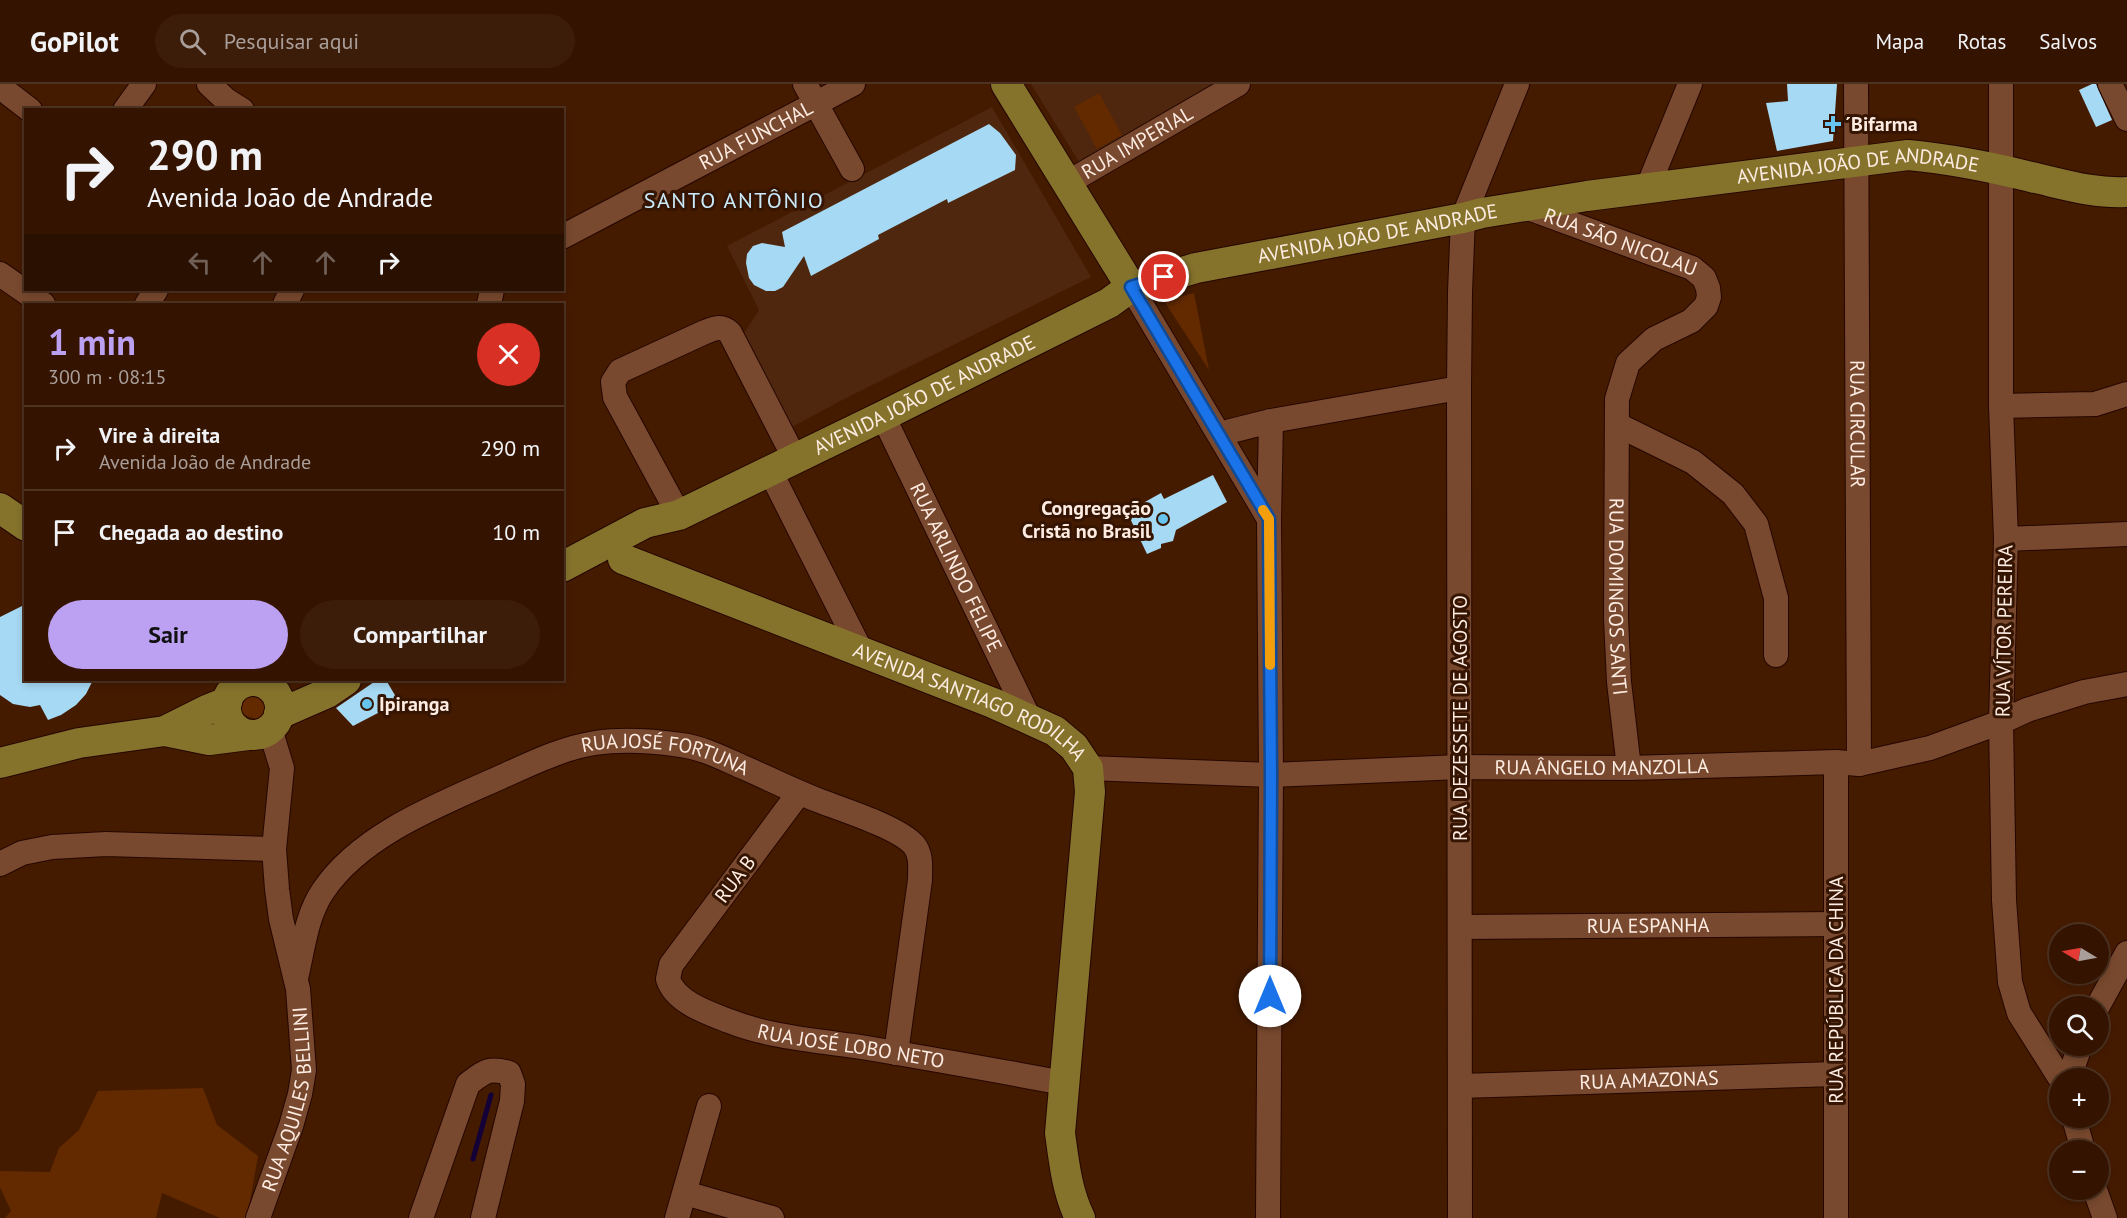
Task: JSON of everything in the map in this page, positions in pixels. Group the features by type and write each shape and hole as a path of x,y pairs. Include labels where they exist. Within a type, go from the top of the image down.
{"main road":[{"path":"1006,84 1131,287"},
{"name":"AVENIDA JOÃO DE ANDRADE","path":"564,584 623,559 665,526 782,465 1110,303 1131,287 1196,268 1523,206 1856,160 1908,155 1942,158 2105,194 2127,192"},
{"path":"0,508 24,525"},
{"name":"AVENIDA JOÃO DE ANDRADE","path":"564,566 645,522 665,526"},
{"path":"660,574 650,554 665,526"},
{"name":"AVENIDA SANTIAGO RODILHA","path":"623,559 1029,718 1055,730 1074,747 1088,768 1090,792 1060,1133 1065,1174 1080,1218"},
{"path":"0,764 79,743 165,731 209,740 250,701 299,684 316,681"},
{"path":"250,701 327,693 345,681"}],"street":[{"path":"126,108 144,84"},
{"path":"209,84 239,108"},
{"name":"RUA FUNCHAL","path":"564,236 811,94 853,84"},
{"name":"RUA IMPERIAL","path":"1067,183 1238,84"},
{"name":"RUA DEZESSETE DE AGOSTO","path":"1461,1218 1459,388 1463,218 1517,84"},
{"path":"1647,189 1690,84"},
{"name":"RUA CIRCULAR","path":"1848,763 1856,84"},
{"name":"RUA VÍTOR PEREIRA","path":"2001,84 2001,406 2006,539 2001,722 2004,900 2010,982 2019,1013 2054,1068"},
{"path":"2110,84 2127,119"},
{"path":"0,87 27,108"},
{"path":"811,94 852,169"},
{"name":"RUA SÃO NICOLAU","path":"1523,206 1692,268 1704,278 1709,297 1700,313 1691,321 1654,339 1628,363 1617,399 1618,425"},
{"path":"0,274 24,291"},
{"path":"1131,287 1269,519"},
{"path":"24,291 42,303"},
{"path":"665,526 615,397 613,382 620,371 705,332 716,328 726,329 730,333 782,465 862,652"},
{"path":"1219,434 1271,421 1459,388"},
{"path":"2001,406 2095,404 2127,394"},
{"name":"RUA ARLINDO FELIPE","path":"883,416 1029,718"},
{"path":"1269,1218 1271,421"},
{"path":"1618,425 1693,462 1733,494 1756,524 1776,598 1776,654"},
{"name":"RUA DOMINGOS SANTI","path":"1618,425 1616,619 1619,682 1629,768"},
{"path":"2006,539 2127,534"},
{"name":"RUA ÂNGELO MANZOLLA","path":"1088,768 1271,775 1460,766 1629,768 1848,763 1930,748 2027,710 2084,692 2127,684"},
{"name":"RUA AQUILES BELLINI","path":"250,701 282,768 274,849 281,919 296,978 304,1070 291,1126 258,1218"},
{"name":"RUA JOSÉ FORTUNA","path":"296,978 314,908 324,890 340,871 370,844 404,823 450,800 558,754 595,743 684,745 712,753 799,793 903,836 915,846 920,861 921,880 896,1053"},
{"name":"RUA REPÚBLICA DA CHINA","path":"1836,1218 1836,924 1848,763"},
{"name":"RUA B","path":"672,965 799,793"},
{"path":"0,864 22,853 63,846 106,844 274,849"},
{"name":"RUA ESPANHA","path":"1460,927 1836,924"},
{"path":"2103,996 2127,953"},
{"name":"RUA JOSÉ LOBO NETO","path":"672,965 668,979 675,993 693,1005 730,1022 759,1031 1064,1083"},
{"path":"421,1218 468,1084 485,1072 496,1069 509,1073 513,1084 512,1101 483,1218"},
{"name":"RUA AMAZONAS","path":"1460,1086 1836,1074"},
{"path":"677,1218 709,1106"},
{"path":"685,1193 772,1218"},
{"path":"2099,1200 2105,1218"}],"shaded area":[{"path":"1031,84 1219,84 1081,165"},
{"path":"1099,93 1122,135 1097,149 1074,107"},
{"path":"992,107 1091,277 790,428 742,336 759,310 727,246"},
{"path":"1194,293 1209,370 1164,301"},
{"path":"256,697 271,704 274,716 258,719 236,709 239,698"},
{"path":"203,1088 217,1125 258,1156 247,1218 220,1218 162,1193 156,1218 5,1218 11,1211 0,1187 0,1171 50,1172 59,1148 79,1130 98,1091"}],"building":[{"path":"1787,84 1837,84 1833,141 1777,151 1766,103 1788,101"},
{"path":"2096,84 2112,120 2096,127 2079,90"},
{"path":"989,124 1000,133 1016,155 1015,170 948,203 947,199 878,235 879,239 811,276 804,256 783,287 775,291 766,291 754,285 749,278 747,254 753,246 762,243 785,247 782,232"},
{"name":"Congregação Cristã no Brasil","path":"1213,475 1227,502 1176,530 1173,541 1161,544 1161,548 1147,554 1127,512 1161,493 1164,499"},
{"path":"24,605 24,681 92,681 86,694 76,705 48,720 40,705 30,707 13,704 0,695 0,617"},
{"name":"Ipiranga","path":"376,681 387,681 399,702 353,726 336,708"}],"waterway":[{"path":"473,1159 491,1095"}],"slow traffic":[{"path":"1263,510 1269,519 1270,665"}],"place":[{"name":"´Bifarma","path":"1833,124"},
{"name":"Congregação Cristã no Brasil","path":"1163,519"},
{"name":"Ipiranga","path":"367,704"}],"district":[{"name":"SANTO ANTÔNIO","path":"734,200"}],"route":[{"path":"1164,277 1131,287 1269,519 1270,996"}]}
